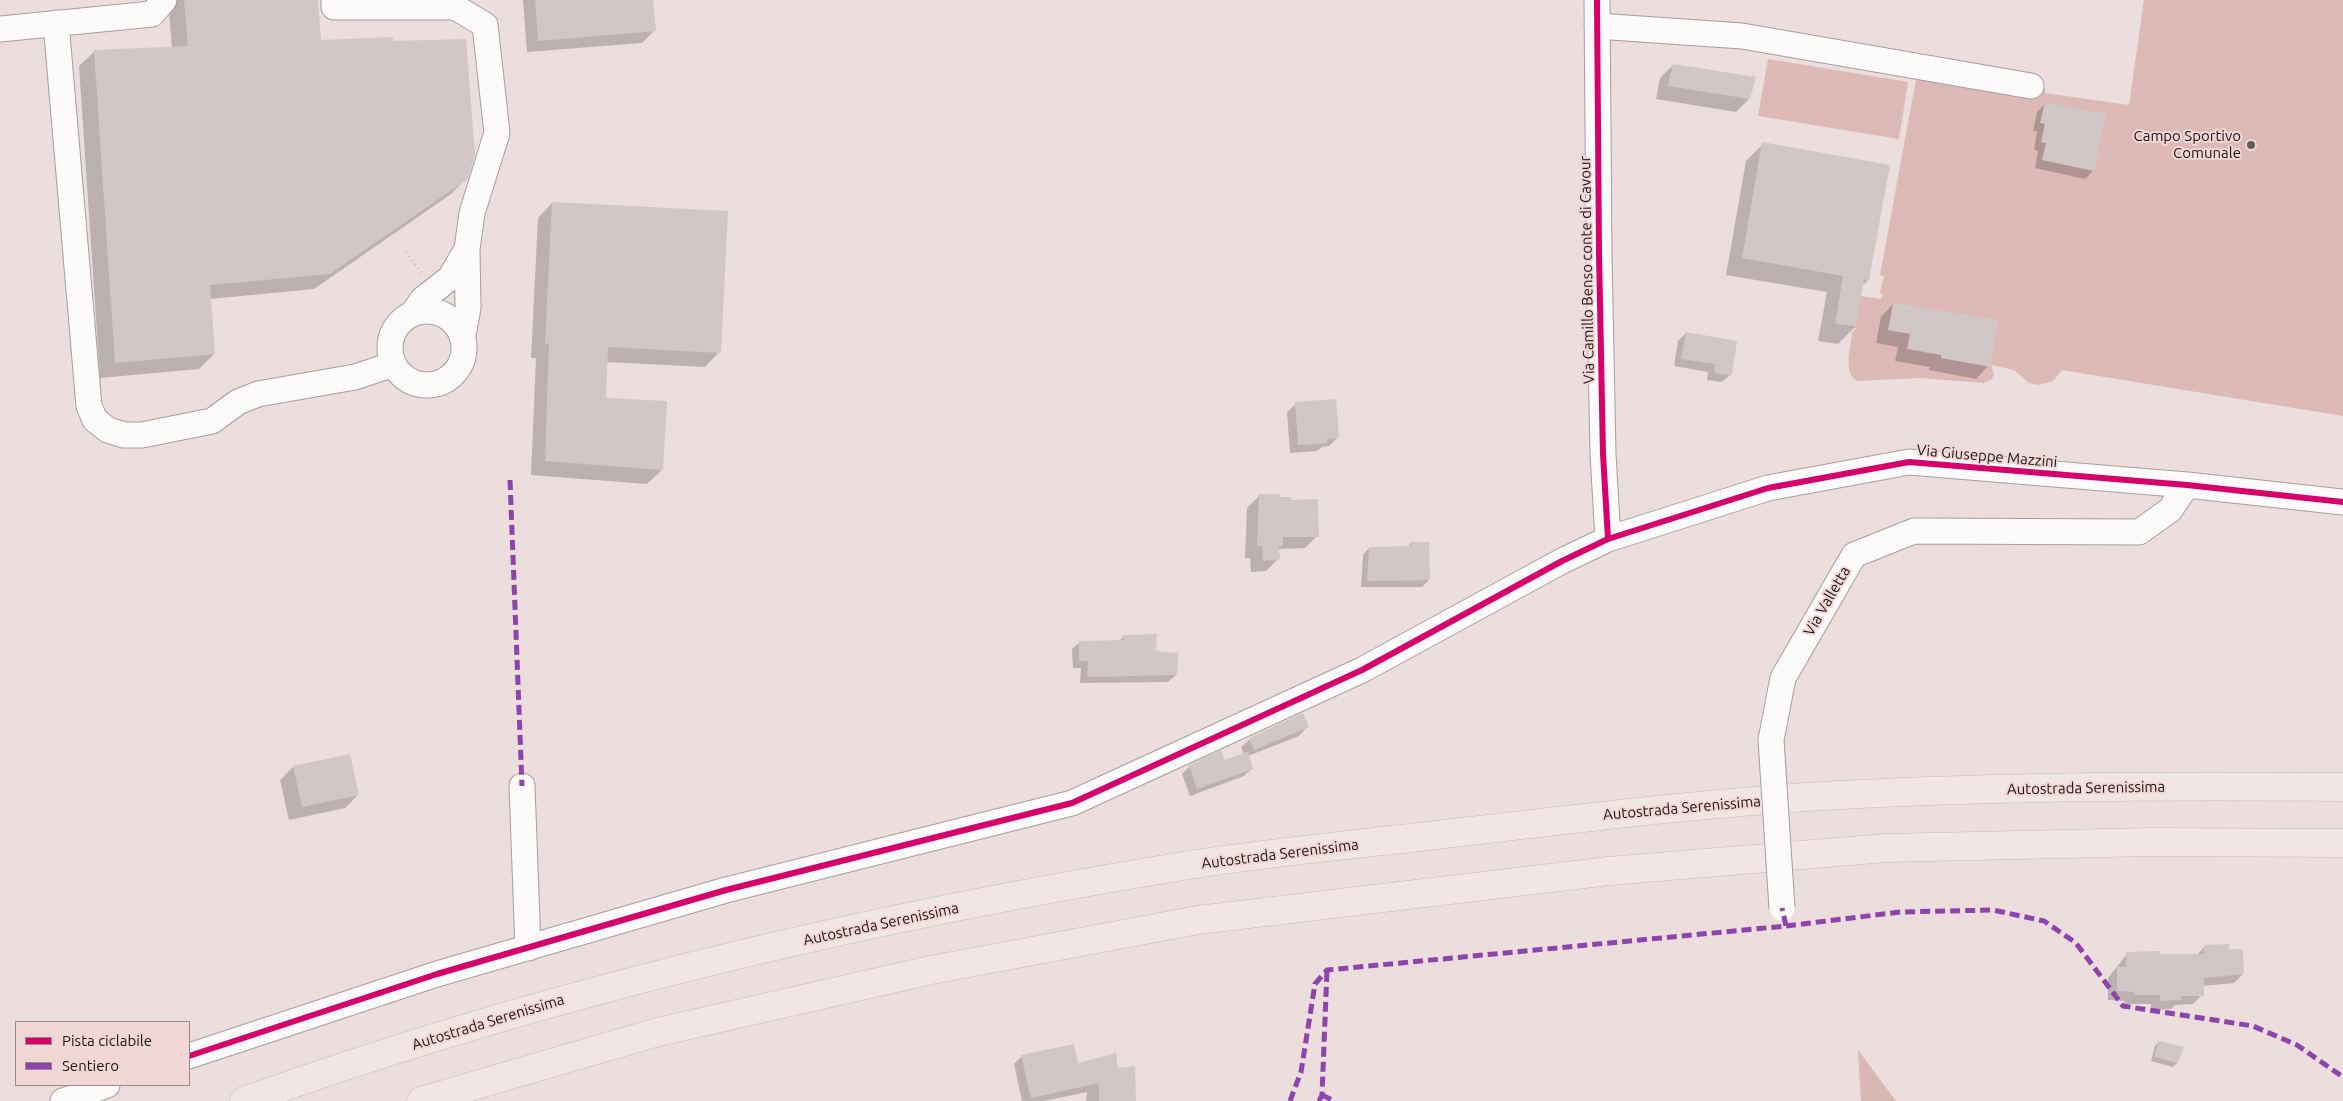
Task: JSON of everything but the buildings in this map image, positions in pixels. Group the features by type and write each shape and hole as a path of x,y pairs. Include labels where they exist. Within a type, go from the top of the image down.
{"highway":[{"name":"Autostrada Serenissima","path":"244,1101 513,1014 649,977 919,915 1194,865 1604,816 1762,801 1880,793 2158,786 2343,787"},
{"path":"421,1101 658,1032 931,970 1198,920 1335,902 1609,871 1886,848 2151,842 2343,843"}],"street":[{"path":"0,28 152,14 164,0"},
{"path":"334,0 334,7 455,7 485,25 497,133 472,213 467,249 468,308 462,335"},
{"name":"Via Camillo Benso conte di Cavour","path":"1598,0 1602,444 1608,539"},
{"path":"56,23 89,406 95,420 108,430 124,435 151,434 212,422 238,402 258,394 355,377 394,364"},
{"path":"1597,26 1742,36 2031,86"},
{"path":"413,313 424,299 450,278 467,249"},
{"path":"423,310 451,318 462,335 465,346 464,357 459,368 442,382 425,385 409,380 400,373 394,364 390,354 392,334 404,318 413,313 423,310"},
{"name":"Via Giuseppe Mazzini","path":"190,1056 437,974 726,890 1072,803 1362,670 1562,561 1608,539 1768,488 1909,462 2188,485 2343,502"},
{"name":"Via Valletta","path":"1782,908 1771,740 1783,678 1854,555 1914,532 2139,532 2170,510 2188,485"},
{"path":"522,786 528,948"},
{"path":"63,1101 104,1086"}],"shaded area":[{"path":"2144,0 2343,0 2343,416 2062,370 2053,381 2038,385 2029,383 2014,370 1991,365 1994,374 1992,379 1984,383 1919,378 1858,381 1853,378 1850,373 1849,360 1852,333 1856,328 1835,324 1840,293 1881,299 1883,294 1880,293 1884,276 1880,275 1917,74 2045,88 2045,93 2129,105"},
{"path":"1768,59 1908,82 1899,139 1758,116"},
{"path":"1858,1050 1896,1101 1861,1101"}],"marked path":[{"path":"510,480 522,786"},
{"path":"1290,1101 1301,1072 1315,984 1327,970 1786,926 1782,908"},
{"path":"1786,926 1900,912 1993,910 2044,921 2076,943 2123,1006 2253,1026 2297,1045 2343,1077"},
{"path":"1319,1101 1322,1095 1327,970"},
{"path":"1322,1095 1334,1101"}],"cycle path":[{"path":"1597,0 1603,454 1608,539"},
{"path":"190,1056 437,974 726,890 1072,803 1362,670 1562,561 1608,539 1768,488 1909,462 2187,485 2343,502"}],"place":[{"name":"Campo Sportivo Comunale","path":"2251,145"}]}
